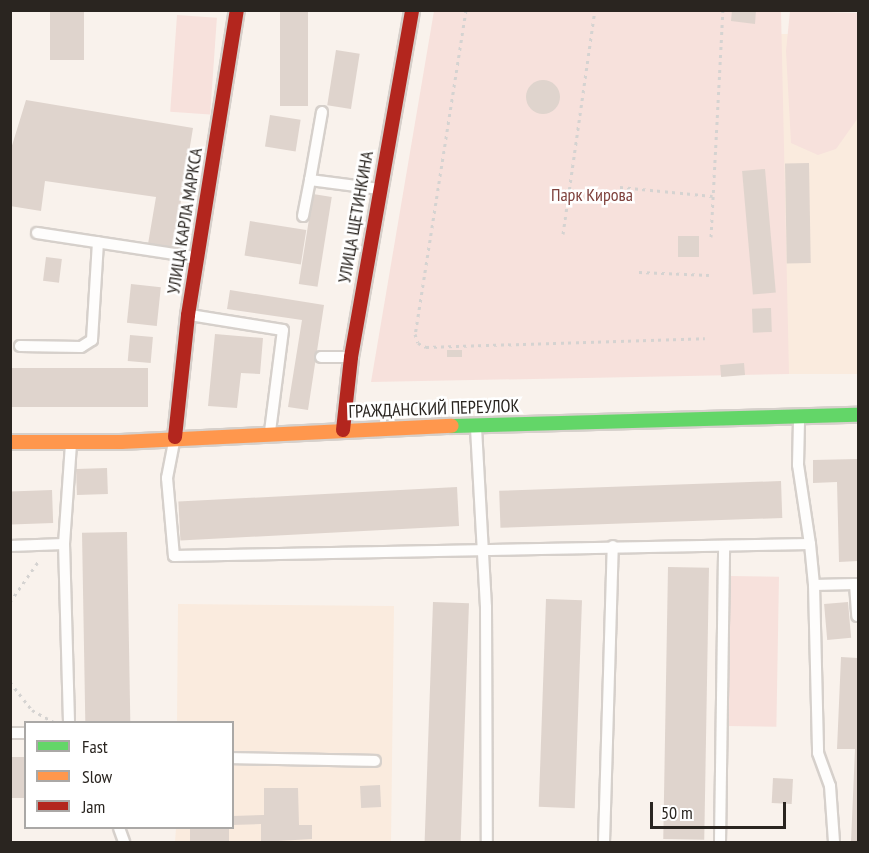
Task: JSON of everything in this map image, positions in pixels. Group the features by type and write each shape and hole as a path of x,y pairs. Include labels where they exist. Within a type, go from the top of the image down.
{"street":[{"name":"УЛИЦА КАРЛА МАРКСА","path":"175,437 188,315 237,10"},
{"name":"УЛИЦА ЩЕТИНКИНА","path":"343,430 351,357 412,10"},
{"name":"ГРАЖДАНСКИЙ ПЕРЕУЛОК","path":"10,442 71,443 476,425 858,415"}],"lane":[{"path":"303,216 322,112"},
{"path":"310,180 379,189"},
{"path":"37,233 197,258"},
{"path":"20,346 81,347 92,340 98,242"},
{"path":"188,315 283,330 270,433"},
{"path":"321,357 351,357"},
{"path":"800,417 798,465 814,585 818,753 830,786 834,843"},
{"path":"476,425 483,547 487,843"},
{"path":"175,437 166,478 174,556 483,547 810,544"},
{"path":"69,721 64,544 71,443"},
{"path":"10,546 64,544"},
{"path":"604,843 613,546"},
{"path":"720,843 724,546"},
{"path":"814,585 855,584 857,616"},
{"path":"234,758 375,761"}],"path":[{"path":"466,10 415,334 418,343 437,347 705,338"},
{"path":"564,234 595,10"},
{"path":"711,237 723,10"},
{"path":"620,187 713,196"},
{"path":"639,272 709,275"},
{"path":"10,602 48,544"},
{"path":"10,682 32,710 51,721"}],"shaded area":[{"path":"781,34 858,34 858,374 781,374"},
{"path":"178,604 394,606 391,842 175,842 176,829 234,829 234,721 177,721"}],"green space":[{"name":"Парк Кирова","path":"434,11 781,11 789,374 371,382"},
{"path":"790,11 858,13 858,118 836,149 818,155 791,143 786,51"},
{"path":"177,15 217,18 210,115 170,112"},
{"path":"730,576 779,577 776,727 727,726"}],"building":[{"path":"50,10 84,10 84,60 50,60"},
{"path":"280,10 308,10 308,106 280,106"},
{"path":"732,10 756,10 755,24 731,21"},
{"path":"336,50 360,54 351,109 327,105"},
{"path":"543,80 555,85 560,97 555,109 543,114 531,109 526,97 531,85"},
{"path":"26,100 193,128 173,249 148,244 156,197 45,181 41,211 10,206 10,152"},
{"path":"270,115 301,120 296,151 265,147"},
{"path":"785,163 809,163 811,263 787,263"},
{"path":"765,169 776,293 753,295 742,171"},
{"path":"313,194 332,197 318,287 299,284"},
{"path":"250,221 306,230 301,264 245,256"},
{"path":"678,236 699,236 699,257 678,257"},
{"path":"46,257 62,259 59,283 43,281"},
{"path":"131,284 161,287 157,326 127,323"},
{"path":"230,290 324,305 308,410 288,407 302,320 227,309"},
{"path":"771,308 772,332 753,333 752,309"},
{"path":"215,334 263,338 260,374 241,373 237,408 208,406"},
{"path":"130,335 153,337 151,363 128,361"},
{"path":"447,350 462,350 462,357 447,357"},
{"path":"744,363 745,375 721,377 720,365"},
{"path":"10,368 148,368 148,407 10,407"},
{"path":"858,459 858,561 839,562 837,482 813,483 813,460"},
{"path":"107,468 108,494 77,495 76,469"},
{"path":"781,481 782,518 500,528 499,491"},
{"path":"457,487 459,526 180,541 178,502"},
{"path":"52,490 53,523 11,524 10,491"},
{"path":"127,532 130,721 85,721 82,533"},
{"path":"668,567 709,568 704,840 663,839"},
{"path":"546,599 582,600 575,808 539,807"},
{"path":"433,602 469,603 461,842 425,842"},
{"path":"848,602 851,638 827,640 824,604"},
{"path":"841,657 858,658 858,842 851,842 855,749 837,749"},
{"path":"10,757 24,757 24,798 10,798"},
{"path":"773,778 793,779 792,804 772,803"},
{"path":"380,785 381,807 361,808 360,786"},
{"path":"264,788 298,788 299,825 312,825 312,839 261,842 261,824 234,825 234,816 264,815"},
{"path":"190,829 229,829 229,842 190,842"}],"traffic: fast":[{"path":"452,426 858,415"}],"traffic: slow":[{"path":"10,442 121,442 452,426"}],"traffic: jam":[{"path":"175,437 188,315 237,10"},
{"path":"343,430 351,357 412,10"}]}
